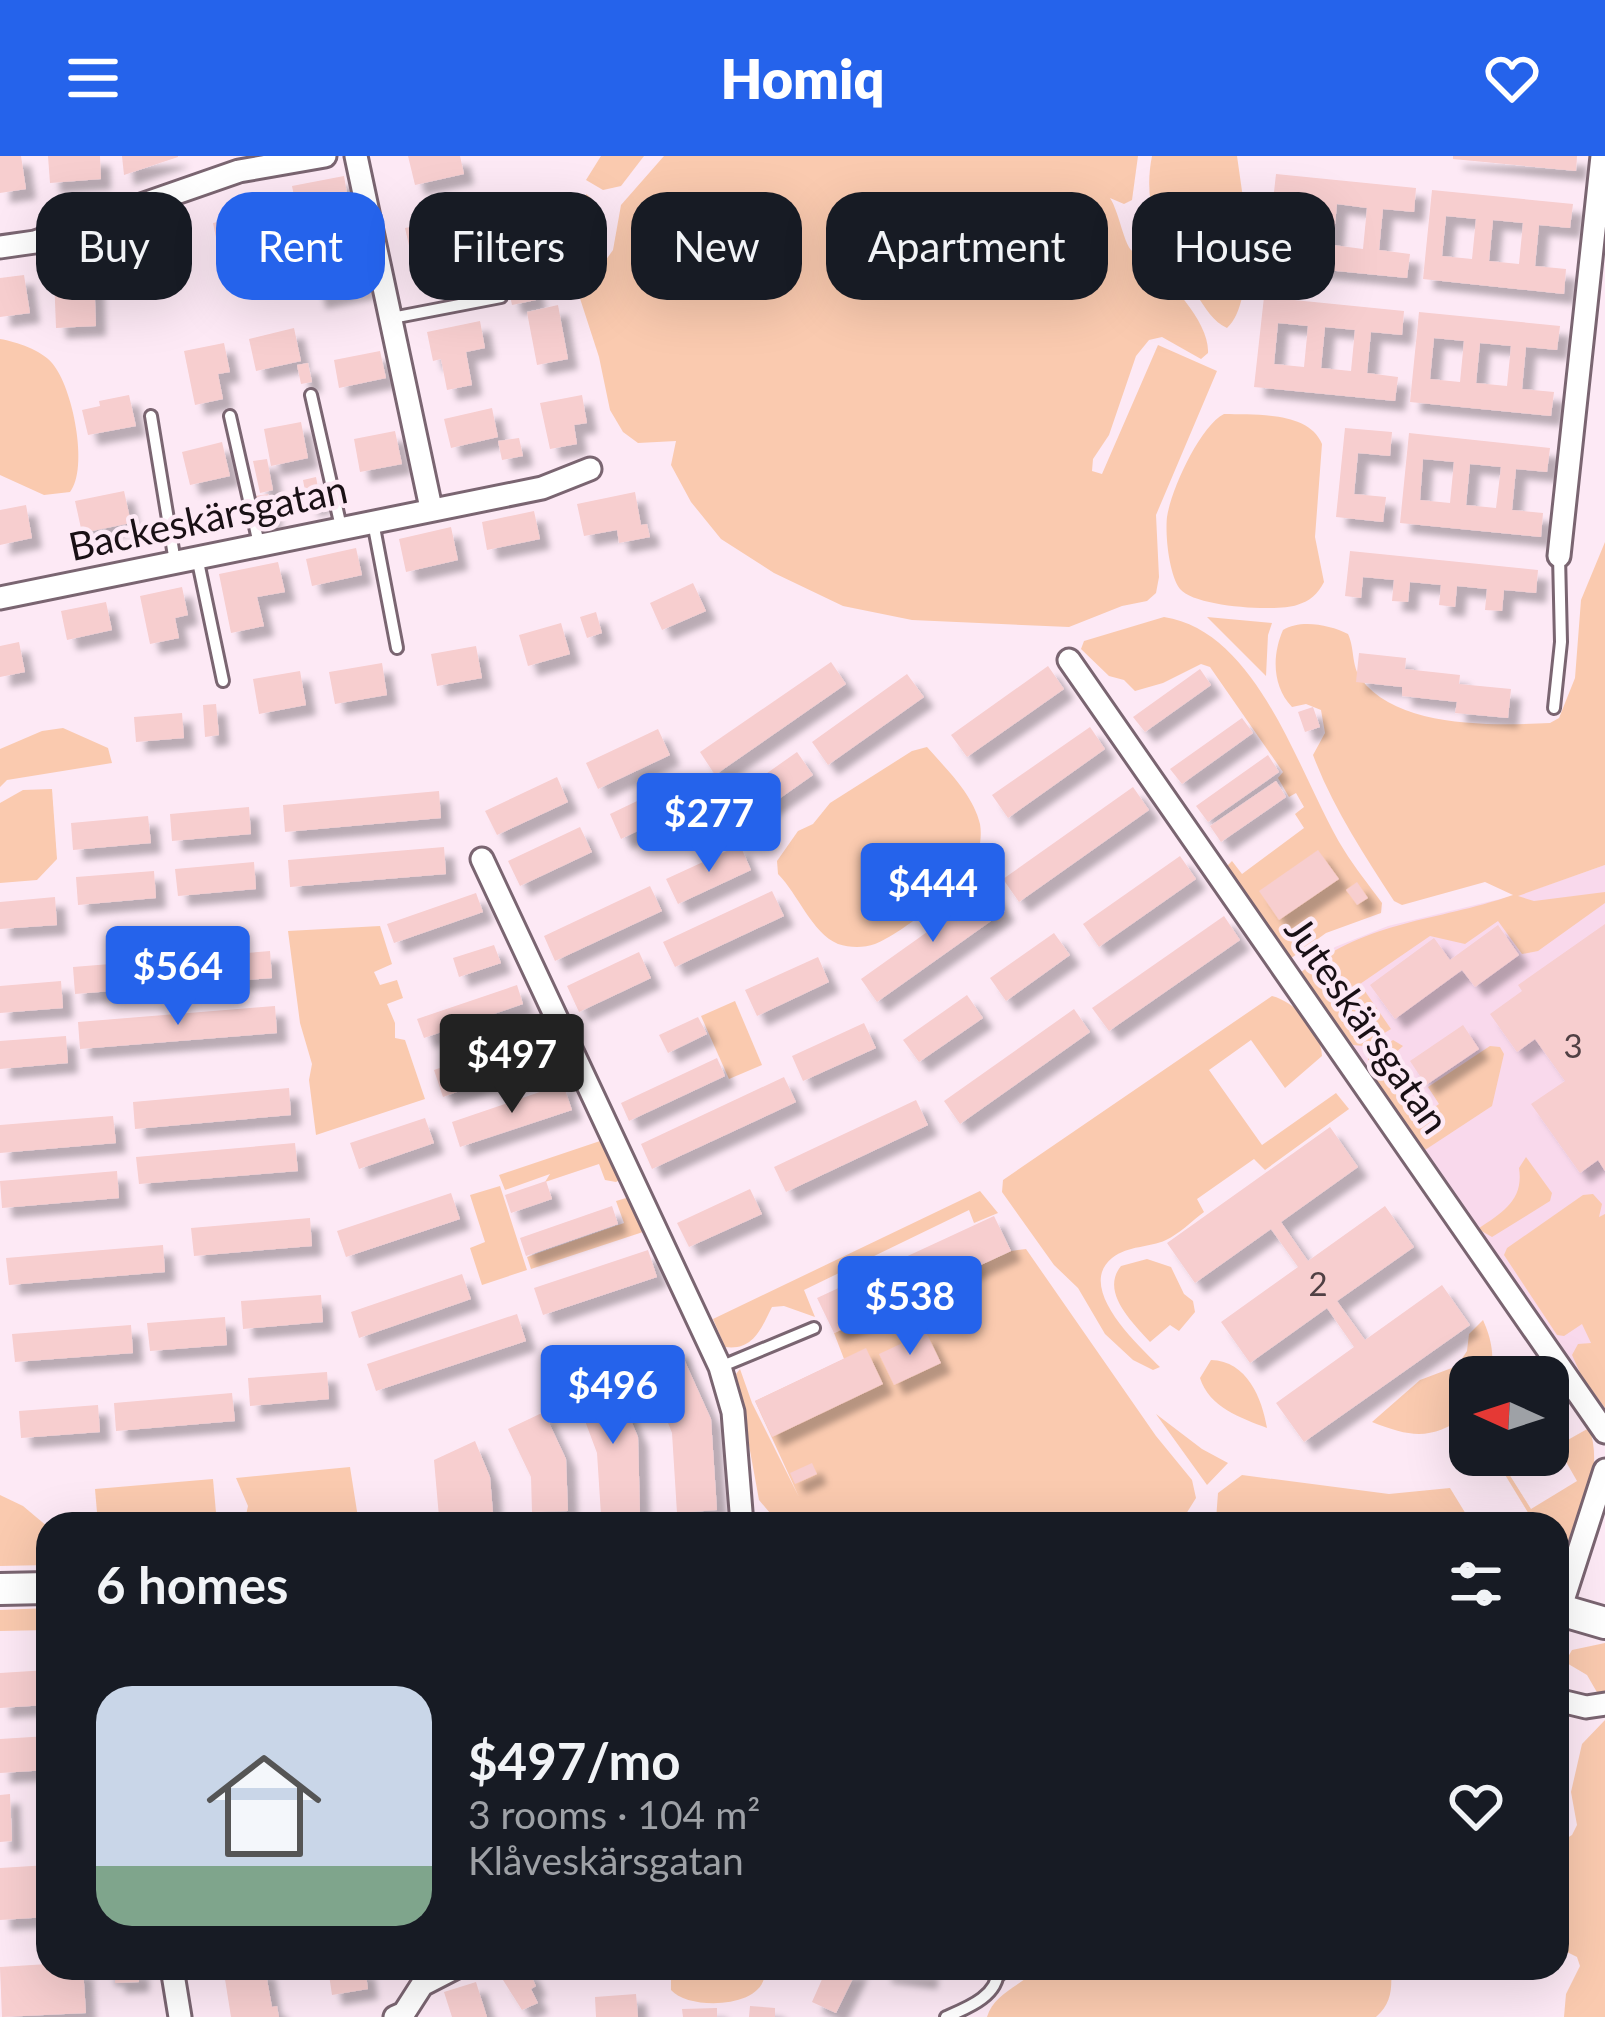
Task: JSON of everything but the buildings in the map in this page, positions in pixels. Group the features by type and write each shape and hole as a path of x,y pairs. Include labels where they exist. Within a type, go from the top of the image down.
{"street":[{"path":"0,248 42,240 236,163 325,156"},
{"path":"356,156 431,508"},
{"path":"1559,556 1602,156"},
{"name":"Backeskärsgatan","path":"0,598 542,488 590,469"},
{"name":"Juteskärsgatan","path":"1069,660 1605,1432"},
{"path":"482,859 720,1367 734,1412 741,1512"},
{"path":"1569,1580 1605,1470"},
{"path":"0,1589 36,1588"},
{"path":"1569,1615 1605,1623"},
{"path":"1569,1703 1605,1704"},
{"path":"174,1980 180,2017"},
{"path":"402,2016 422,1985 432,1980"}],"lane":[{"path":"392,318 485,300"},
{"path":"311,395 341,527"},
{"path":"152,416 186,560 223,681"},
{"path":"230,416 259,544"},
{"path":"372,520 397,648"},
{"path":"1554,708 1561,642 1559,556"},
{"path":"720,1367 814,1328"},
{"path":"946,2017 974,2004 999,1980"}],"shaded area":[{"path":"601,156 644,156 621,186 603,190 586,180"},
{"path":"664,156 1138,156 1132,200 1124,204 1110,198 1132,251 1132,300 1184,300 1202,328 1208,353 1201,359 1162,337 1149,340 1136,356 1092,471 1102,474 1158,345 1217,371 1156,515 1156,593 1147,601 1069,627 912,620 843,606 774,573 721,539 691,502 671,465 676,441 638,443 623,432 610,410 580,300 607,300 607,258 613,250 621,205 631,194 631,300 802,300 802,192 632,192"},
{"path":"1152,156 1237,156 1242,192 1150,192"},
{"path":"1200,300 1241,300 1227,328"},
{"path":"0,339 42,354 60,374 78,447 76,481 70,492 44,495 0,475"},
{"path":"1224,414 1293,420 1315,433 1322,444 1315,537 1324,582 1302,603 1272,608 1218,604 1188,595 1176,582 1167,544 1170,505 1196,445"},
{"path":"1605,542 1605,865 1518,896 1534,901 1605,892 1605,903 1538,951 1522,954 1498,921 1465,944 1430,936 1360,984 1391,1029 1363,1046 1353,1045 1300,973 1379,932 1513,895 1485,882 1402,905 1394,901 1339,812 1313,755 1325,733 1321,710 1306,704 1292,707 1281,690 1276,660 1283,630 1316,624 1348,634 1361,679 1398,707 1475,723 1550,723 1559,718 1575,678 1581,600"},
{"path":"1164,617 1198,628 1227,650 1252,679 1344,850 1382,903 1381,913 1326,933 1290,959 1226,867 1232,861 1242,874 1304,828 1295,814 1304,807 1296,793 1289,797 1278,778 1283,772 1210,667 1201,664 1135,691 1124,680 1109,676 1081,649 1084,641"},
{"path":"1207,617 1272,623 1266,676"},
{"path":"63,728 108,748 112,763 7,780 0,787 0,749 42,731"},
{"path":"927,747 958,782 976,813 981,833 975,860 931,908 886,939 852,947 838,944 813,922 778,874 777,861 798,831 813,824 830,803 912,751"},
{"path":"52,789 57,859 37,880 0,883 0,803 23,790"},
{"path":"1605,865 1605,1408 1300,973 1335,947 1388,926 1525,893"},
{"path":"380,926 392,964 374,972 380,985 397,980 403,998 387,1004 395,1038 405,1040 425,1099 316,1135 309,1080 312,1064 300,1023 288,931"},
{"path":"1272,996 1306,1019 1322,1056 1285,1088 1251,1040 1209,1070 1262,1145 1336,1093 1349,1109 1265,1170 1254,1159 1197,1199 1204,1212 1181,1231 1112,1258 1103,1270 1105,1300 1160,1367 1153,1370 1133,1360 1105,1334 1078,1288 1054,1265 1002,1192 1003,1180"},
{"path":"735,1001 762,1065 729,1079 701,1016"},
{"path":"1393,1040 1403,1046 1382,1065 1419,1118 1439,1104 1428,1087 1490,1046 1500,1047 1504,1054 1492,1106 1425,1150 1368,1070 1368,1058"},
{"path":"606,1139 623,1178 616,1182 605,1180 599,1164 505,1190 499,1175"},
{"path":"1526,1157 1552,1193 1550,1201 1492,1237 1478,1229 1515,1197 1519,1168"},
{"path":"500,1186 527,1270 482,1285 470,1248 485,1242 470,1195"},
{"path":"980,1191 998,1213 974,1223 969,1210 804,1290 815,1317 784,1306 772,1307 749,1342 725,1347 713,1319"},
{"path":"1593,1194 1602,1204 1599,1217 1605,1214 1605,1408 1572,1355 1578,1344 1591,1343 1582,1324 1564,1336 1557,1335 1504,1255 1507,1248 1583,1195"},
{"path":"633,1196 649,1230 531,1269 527,1257 624,1223 616,1201"},
{"path":"1026,1249 1192,1480 1196,1498 1187,1512 769,1512 759,1500 736,1374 740,1369 799,1497 755,1401 844,1359 834,1333 1011,1251"},
{"path":"1147,1259 1171,1267 1195,1312 1179,1331 1170,1325 1150,1342 1121,1306 1114,1286 1121,1266"},
{"path":"1483,1320 1492,1356 1464,1356 1469,1334"},
{"path":"1211,1360 1234,1367 1251,1383 1267,1428 1227,1410 1211,1397 1200,1378"},
{"path":"1449,1369 1449,1426 1422,1434 1372,1422 1420,1380"},
{"path":"1156,1414 1228,1463 1207,1485"},
{"path":"1589,1428 1592,1480 1569,1544 1569,1512 1528,1512 1506,1476 1510,1476 1531,1509 1577,1481 1569,1467 1569,1439"},
{"path":"350,1467 357,1512 247,1512 236,1478"},
{"path":"1242,1475 1389,1494 1450,1488 1465,1512 1217,1512 1218,1493"},
{"path":"213,1479 216,1512 97,1512 95,1489"},
{"path":"0,1495 36,1517 36,1565 0,1566"},
{"path":"36,1608 36,1630 0,1631 0,1610"},
{"path":"1605,1643 1605,1693 1598,1694 1587,1675 1569,1664 1572,1650"},
{"path":"1605,1720 1605,2017 1564,2017 1566,1994 1580,1966 1569,1953 1569,1837 1577,1825 1571,1792 1582,1744"},
{"path":"671,1980 763,1980 756,1991 728,2002 695,2001 671,1990"},
{"path":"1023,1980 1391,1980 1388,2001 1376,2017 987,2017 1002,1996"}]}
